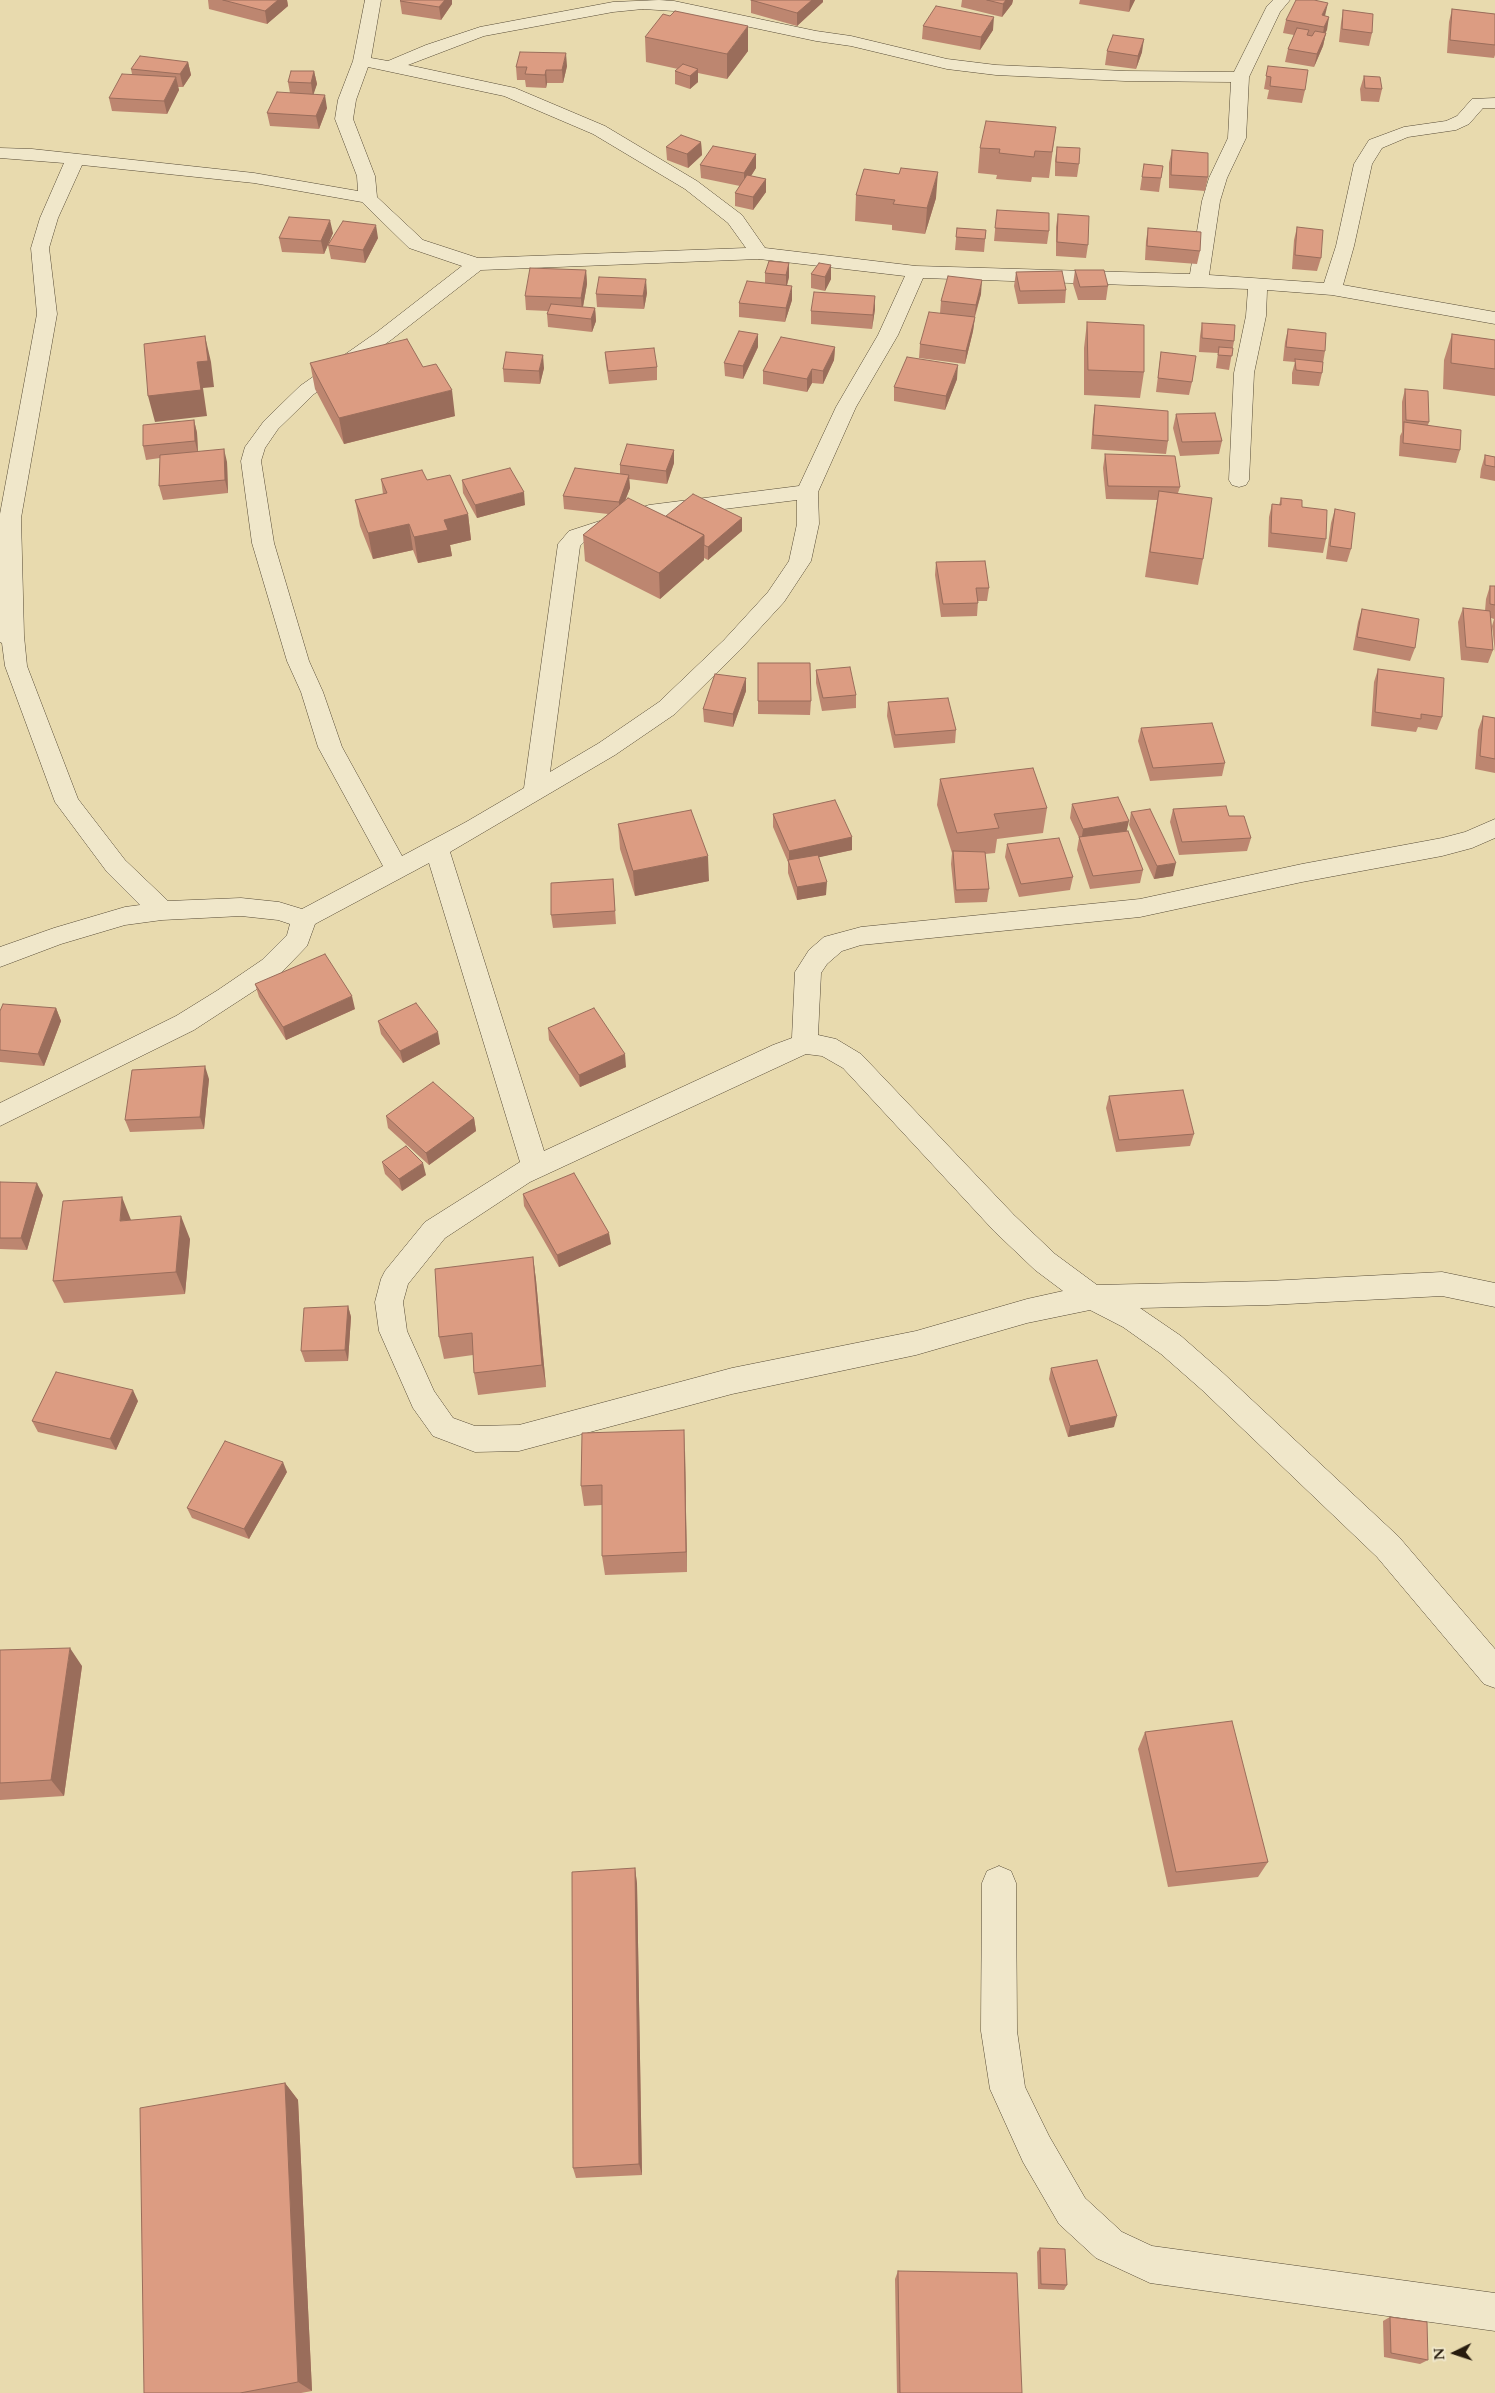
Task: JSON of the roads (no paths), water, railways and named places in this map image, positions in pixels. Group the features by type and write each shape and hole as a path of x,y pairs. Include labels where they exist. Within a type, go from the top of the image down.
{"street":[{"path":"368,198 366,176 344,119 347,100 362,61 373,0"},
{"path":"1200,280 1206,224 1211,201 1218,178 1238,138 1237,104 1240,77 1273,10 1282,0"},
{"path":"392,66 480,32 613,7 643,4 674,6 816,36 851,41 946,64 996,70 1125,76 1190,75 1240,77"},
{"path":"362,61 509,92 599,130 691,185 735,219 759,253"},
{"path":"1332,289 1345,246 1363,164 1376,144 1404,132 1450,126 1463,120 1478,103 1495,103"},
{"path":"0,153 75,158 254,178 368,198 416,244 476,264 696,258 759,253 916,272 1200,280 1332,289 1495,318"},
{"path":"75,158 49,218 40,248 47,314 10,518 6,635 67,802 116,866 162,911"},
{"path":"397,870 330,747 312,692 298,661 263,543 251,461 255,447 271,425 307,390 384,336 476,264"},
{"path":"0,1115 185,1023 227,997 278,960 298,939 304,920 437,849 535,792 607,749 667,708 732,645 776,597 800,561 808,524 807,492 846,407 888,335 916,272"},
{"path":"1239,480 1244,373 1256,316 1258,284"},
{"path":"535,792 569,544 577,536 590,530 649,512 807,492"},
{"path":"805,1044 808,972 818,957 833,944 860,936 996,924 1140,908 1302,873 1442,846 1472,839 1495,828"},
{"path":"437,849 535,1167"},
{"path":"0,957 54,937 125,916 162,911 242,907 279,911 304,920"},
{"path":"1495,1295 1442,1284 1268,1293 1092,1297 1027,1311 916,1343 732,1381 519,1438 475,1439 443,1427 423,1399 393,1331 389,1302 395,1279 435,1230 484,1196 535,1167 782,1052 805,1044 827,1046 852,1060 1004,1223 1045,1262 1092,1297 1133,1318 1171,1345 1212,1381 1388,1547 1495,1673"},
{"path":"999,1883 999,2031 1008,2089 1036,2149 1072,2211 1109,2245 1150,2264 1495,2312"}]}
